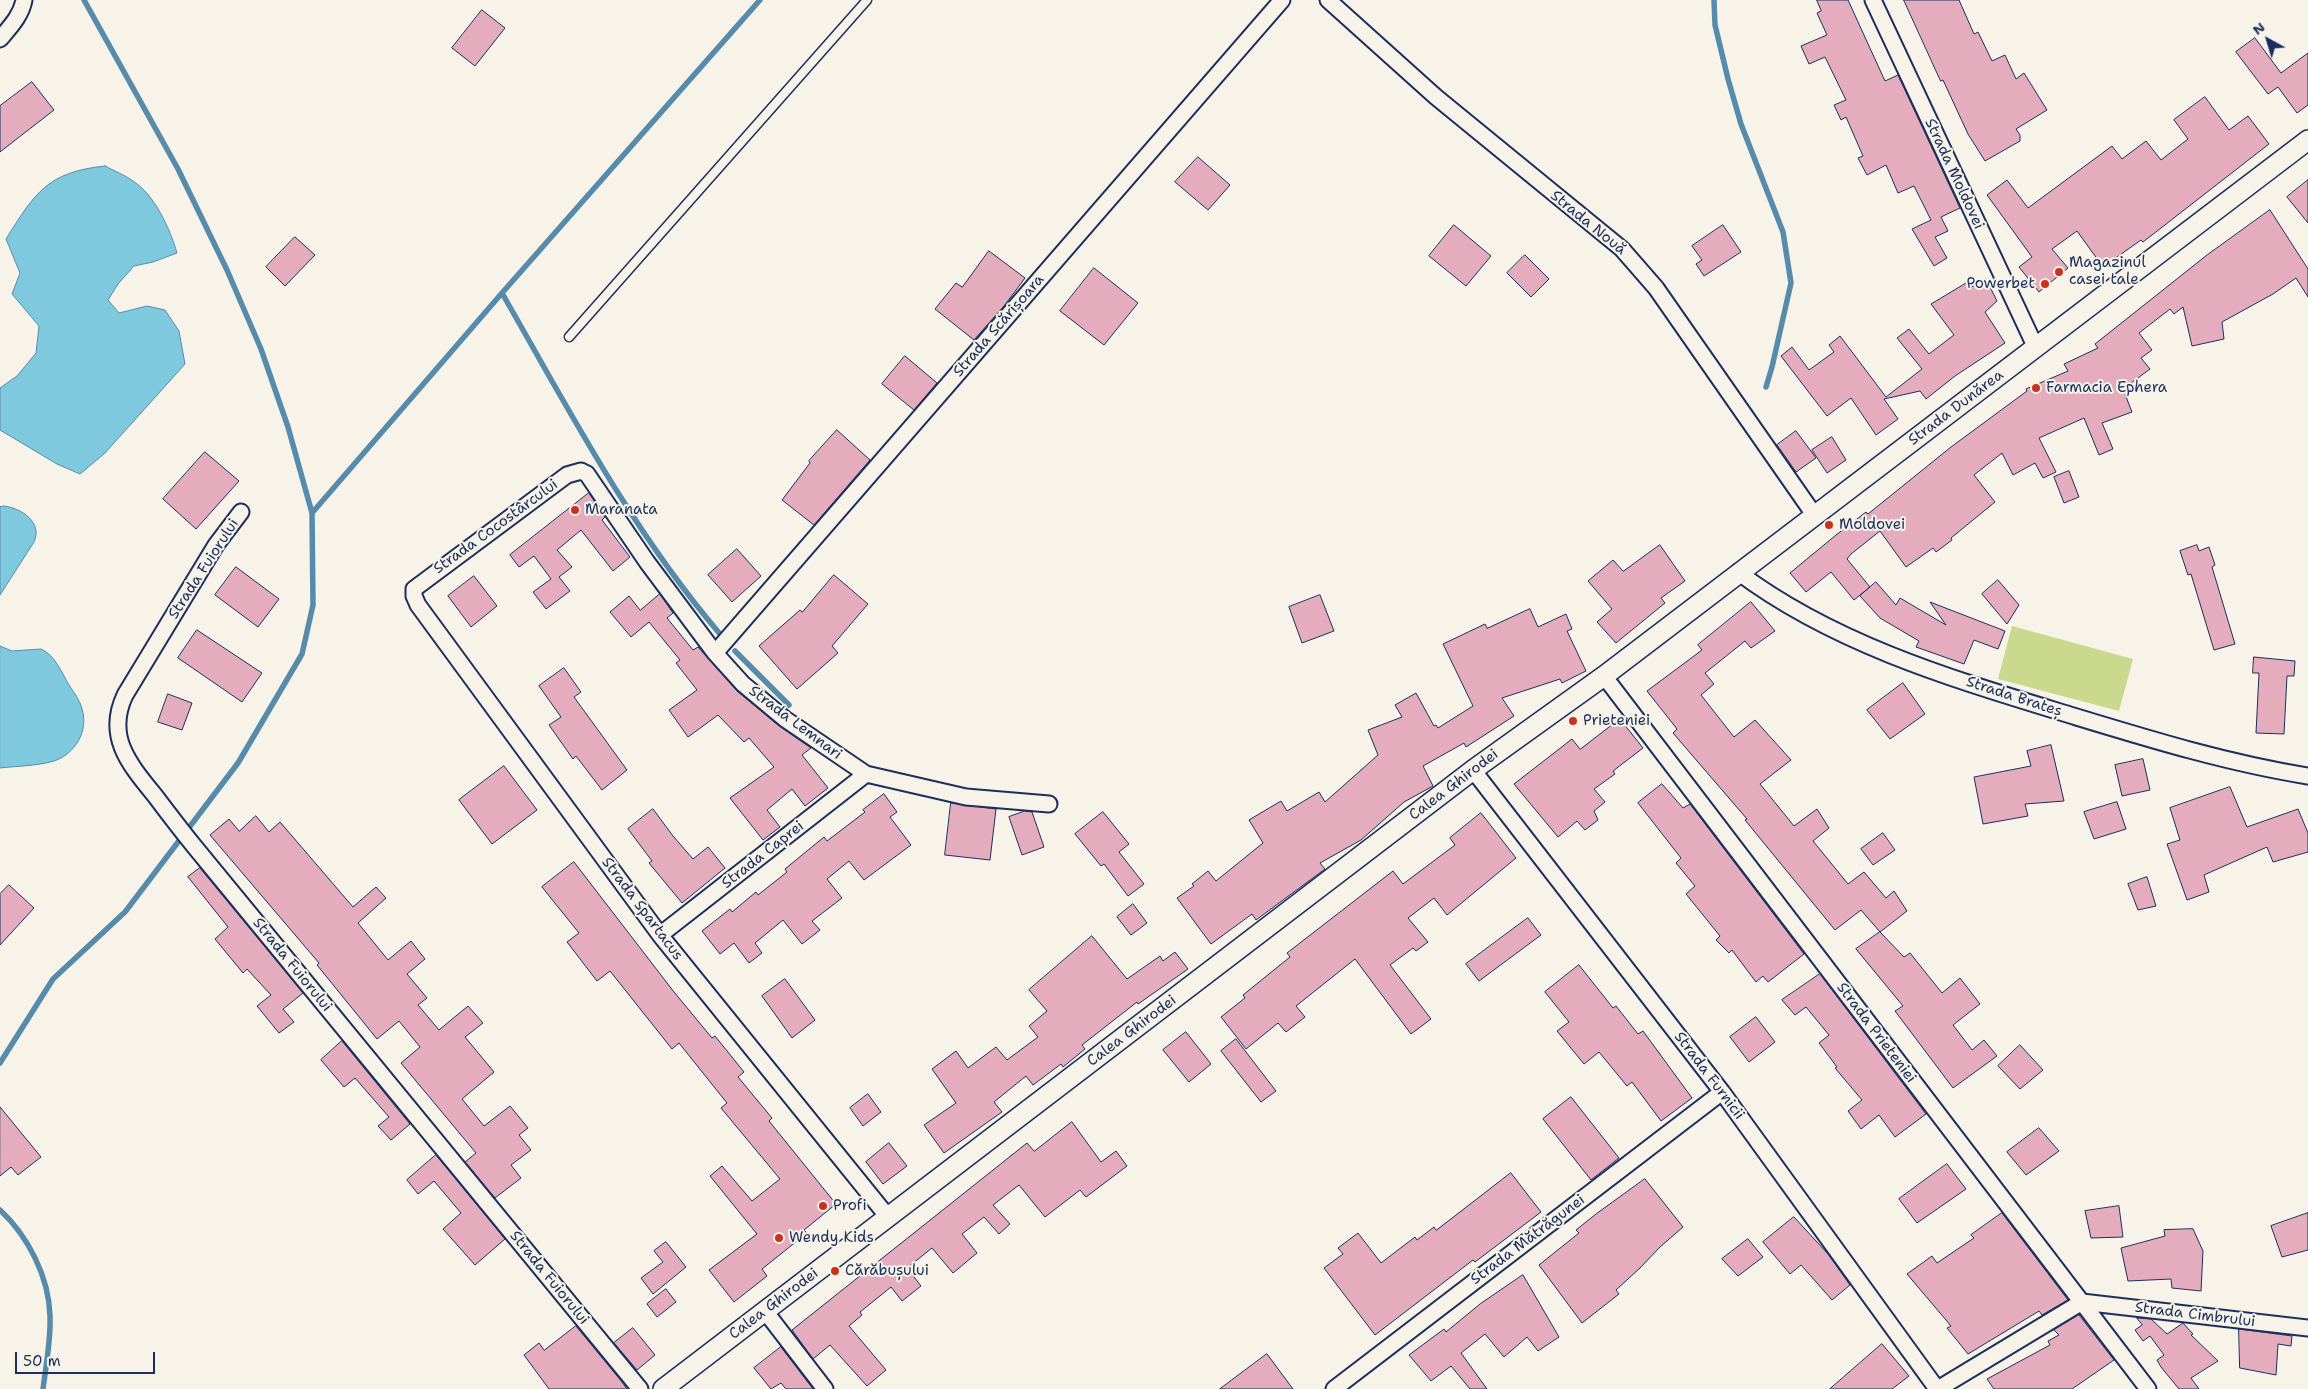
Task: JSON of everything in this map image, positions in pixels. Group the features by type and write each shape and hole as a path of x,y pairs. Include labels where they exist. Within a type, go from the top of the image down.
{"street":[{"path":"0,39 14,22 24,0"},
{"name":"Strada Scărișoara","path":"715,653 1282,0"},
{"name":"Strada Nouă","path":"1328,0 1436,97 1533,179 1622,249 1656,288 1815,516"},
{"name":"Strada Moldovei","path":"1873,0 2036,348"},
{"name":"Strada Dunărea","path":"1604,676 1738,572 1815,516 1960,403 2036,348 2308,140"},
{"name":"Strada Lemnari","path":"581,470 593,481 647,562 715,653 743,684 785,719 866,774 966,797 1049,804"},
{"name":"Strada Cocostârcului","path":"414,589 567,475 581,470"},
{"name":"Strada Fuiorului","path":"241,512 216,545 125,695 119,709 118,730 126,758 194,846 640,1389"},
{"name":"Strada Brateș","path":"1738,572 1771,597 1829,627 1934,671 2169,745 2226,760 2308,776"},
{"name":"Strada Spartacus","path":"414,589 414,596 418,605 660,935 888,1217"},
{"name":"Calea Ghirodei","path":"663,1389 1473,770 1604,676"},
{"name":"Strada Prieteniei","path":"1604,676 2148,1389"},
{"name":"Strada Furnicii","path":"1473,770 1722,1092 1938,1389"},
{"name":"Strada Caprei","path":"660,935 866,774"},
{"name":"Strada Mătrăgunei","path":"1334,1389 1722,1092"},
{"path":"1938,1389 2082,1302"},
{"name":"Strada Cimbrului","path":"2082,1302 2308,1328"},
{"path":"765,1311 825,1389"}],"lane":[{"path":"569,337 867,0"}],"green space":[{"path":"2012,626 2133,659 2119,711 1998,679"}],"water":[{"path":"105,166 130,179 148,195 166,223 177,253 153,262 134,266 118,284 108,300 119,313 147,306 165,310 179,331 185,364 105,453 80,474 57,464 0,430 0,388 17,376 36,353 39,326 12,294 20,273 6,239 35,197 45,188 69,173"},
{"path":"4,506 24,513 33,523 36,535 34,542 0,595 0,507"},
{"path":"0,646 12,651 41,649 46,652 58,665 78,700 84,717 82,733 74,747 62,758 41,764 0,768"}],"building":[{"path":"1817,0 1848,0 1885,81 1898,75 1960,208 1941,217 1948,231 1935,237 1947,258 1934,266 1912,229 1931,220 1914,186 1898,193 1886,165 1867,175 1858,158 1863,156 1846,117 1841,120 1834,105 1846,100 1825,57 1809,64 1801,46 1827,35 1817,13 1821,11"},
{"path":"1904,0 1959,0 1974,34 1978,32 1992,61 2005,55 2016,79 2024,73 2047,110 2016,129 2020,135 2020,141 1985,161 1968,134 1943,80 1941,81"},
{"path":"482,10 505,28 475,66 452,48"},
{"path":"2255,38 2281,73 2308,53 2308,105 2297,113 2278,87 2268,94 2236,52"},
{"path":"32,82 54,110 0,152 0,106"},
{"path":"2205,97 2229,130 2248,116 2269,144 2143,242 2141,240 2103,267 2077,231 2052,249 2068,268 2039,292 2019,267 2032,257 1987,195 2007,180 2028,208 2112,146 2122,159 2146,141 2161,160 2188,139 2174,120"},
{"path":"1198,157 1230,185 1208,210 1175,182"},
{"path":"2308,180 2308,223 2287,197"},
{"path":"2270,210 2308,269 2308,297 2296,278 2273,294 2222,322 2224,339 2192,346 2183,307 2174,314 2170,309 2139,333 2152,350 2141,358 2150,369 2123,389 2132,412 2102,423 2113,449 2099,455 2084,418 2039,438 2056,472 2043,478 2035,463 2013,475 2002,453 1974,475 1995,502 1936,552 1933,548 1906,567 1880,531 1851,554 1847,559 1870,587 1854,600 1831,572 1806,592 1790,573 1836,535 1866,512 1868,514 1951,447 2027,391 2026,389 2068,371 2064,364 2098,348 2095,344 2207,255"},
{"path":"1454,225 1491,256 1466,286 1429,256"},
{"path":"1723,225 1741,252 1704,276 1696,264 1702,260 1692,246"},
{"path":"295,237 315,255 285,286 266,267"},
{"path":"989,251 1025,278 1004,306 974,340 935,309 956,283 962,287"},
{"path":"1525,255 1549,279 1531,297 1507,273"},
{"path":"1094,268 1138,303 1104,345 1060,311"},
{"path":"1986,279 1997,301 1985,312 2005,343 1955,376 1926,399 1920,391 1884,399 1898,419 1876,435 1851,398 1827,416 1781,356 1792,347 1809,370 1834,352 1829,345 1840,336 1886,397 1922,369 1897,338 1909,329 1929,354 1954,335 1931,304 1966,283 1969,288"},
{"path":"905,356 937,383 914,410 882,384"},
{"path":"837,430 870,460 814,525 782,500 810,463 809,461"},
{"path":"1796,431 1816,458 1796,472 1777,445"},
{"path":"1832,437 1846,460 1827,473 1812,450"},
{"path":"205,452 239,481 196,529 163,499"},
{"path":"2069,471 2079,497 2064,503 2054,477"},
{"path":"589,493 605,517 602,520 630,557 613,571 581,530 557,550 572,567 559,577 570,591 546,609 533,592 551,579 534,556 519,567 510,555"},
{"path":"1660,545 1685,581 1661,598 1665,603 1616,643 1597,622 1612,609 1588,581 1613,560 1623,571"},
{"path":"2197,545 2199,551 2209,547 2215,565 2212,567 2235,644 2214,650 2191,574 2188,575 2180,551"},
{"path":"737,549 761,576 732,602 708,575"},
{"path":"236,567 279,599 258,627 215,595"},
{"path":"834,575 868,604 832,646 838,653 797,689 759,646 800,610 802,612"},
{"path":"474,576 497,606 471,627 448,596"},
{"path":"1998,580 2019,605 2007,624 1982,594"},
{"path":"1876,582 1896,605 1900,598 1946,625 1930,602 2005,631 1998,649 1974,640 1964,664 1916,647 1919,641 1880,618 1860,596"},
{"path":"660,594 673,613 667,618 693,650 698,647 737,691 779,726 811,748 802,755 828,788 805,806 792,789 767,810 780,827 763,840 730,798 774,767 749,738 744,742 718,715 688,737 669,710 697,690 676,663 680,660 649,622 631,637 610,612 629,596 640,610"},
{"path":"1320,595 1334,631 1302,643 1289,607"},
{"path":"1751,602 1775,631 1751,648 1745,641 1705,673 1714,684 1701,695 1734,737 1755,720 1791,760 1760,784 1794,826 1817,809 1829,828 1813,841 1848,884 1864,872 1886,898 1894,891 1907,911 1880,932 1861,910 1835,930 1745,820 1747,819 1673,733 1677,729 1647,691 1702,650 1698,645"},
{"path":"1530,609 1538,627 1566,614 1572,629 1567,631 1586,671 1562,683 1560,679 1502,698 1514,716 1466,747 1464,743 1423,766 1433,786 1404,802 1361,840 1320,863 1325,869 1256,920 1252,914 1211,944 1177,898 1194,886 1192,884 1208,871 1216,881 1263,843 1249,820 1281,801 1287,811 1319,792 1325,802 1378,755 1368,730 1402,717 1395,705 1416,693 1434,726 1436,725 1438,728 1473,706 1443,644 1485,624 1487,628"},
{"path":"197,630 262,673 242,702 178,658"},
{"path":"2254,657 2295,661 2294,676 2287,676 2284,734 2256,733 2259,673 2253,673"},
{"path":"564,668 581,692 574,697 627,770 602,790 576,756 573,759 549,725 561,717 539,686"},
{"path":"1903,683 1925,714 1890,739 1867,710"},
{"path":"168,694 192,703 182,730 158,722"},
{"path":"1620,719 1643,748 1613,771 1615,774 1594,789 1605,802 1594,811 1598,820 1585,830 1577,821 1558,837 1514,784 1572,739 1580,749"},
{"path":"2051,745 2064,801 2025,804 2028,816 1983,824 1974,777 2031,766 2027,751"},
{"path":"2143,759 2150,790 2122,796 2115,765"},
{"path":"504,766 537,810 492,844 459,800"},
{"path":"1662,784 1683,808 1690,804 1804,954 1768,982 1763,976 1756,982 1732,950 1729,953 1716,940 1720,936 1686,894 1695,886 1676,863 1681,858 1638,803"},
{"path":"2230,787 2247,827 2298,809 2308,833 2308,852 2273,862 2267,847 2204,875 2209,892 2187,900 2167,844 2180,840 2170,808"},
{"path":"884,794 897,812 890,817 911,845 864,880 849,861 827,879 842,898 812,921 820,930 802,944 783,920 755,943 762,953 749,963 734,943 720,954 702,931 730,909 732,912 756,892 758,895 787,872 785,869 824,837 827,841 865,812 863,810"},
{"path":"2117,802 2126,829 2094,839 2084,812"},
{"path":"951,803 996,809 990,860 945,855"},
{"path":"653,809 693,859 708,847 725,868 682,903 649,863 652,861 628,829"},
{"path":"1025,811 1032,812 1044,847 1022,855 1009,817"},
{"path":"1103,812 1129,844 1119,852 1144,884 1128,896 1104,864 1101,866 1075,834"},
{"path":"1481,813 1516,858 1447,915 1434,898 1408,918 1428,942 1416,951 1413,948 1390,965 1431,1019 1411,1034 1355,959 1296,1006 1305,1017 1286,1032 1278,1023 1246,1049 1221,1017 1245,998 1243,995 1290,957 1287,953 1393,871 1403,884 1455,845 1450,838"},
{"path":"256,816 269,832 280,822 353,907 376,887 386,898 358,923 388,960 411,941 425,959 407,974 427,998 418,1005 439,1030 468,1006 483,1023 465,1037 494,1072 462,1099 484,1126 510,1106 528,1128 519,1135 531,1150 511,1165 521,1178 495,1198 465,1162 476,1153 401,1063 420,1047 399,1021 377,1039 317,965 319,963 210,835 229,819 239,831"},
{"path":"1883,833 1895,850 1873,865 1861,849"},
{"path":"574,862 674,992 712,1038 715,1036 744,1072 738,1077 772,1118 769,1121 836,1204 804,1230 807,1233 762,1269 767,1276 734,1302 709,1270 757,1234 710,1176 722,1166 752,1201 780,1179 721,1108 727,1103 679,1043 672,1049 610,971 597,981 567,942 579,933 542,887"},
{"path":"200,868 303,993 283,1009 294,1022 279,1033 257,1006 271,995 247,969 243,973 215,939 228,927 188,877"},
{"path":"2147,877 2156,906 2138,910 2128,884"},
{"path":"9,885 34,908 0,945 0,894"},
{"path":"1133,904 1147,923 1131,935 1117,917"},
{"path":"1528,918 1541,935 1479,981 1466,964"},
{"path":"1880,932 1904,957 1910,953 1942,993 1960,978 1980,1004 1953,1025 1972,1050 1984,1040 1997,1056 1953,1088 1895,1011 1903,1006 1856,949"},
{"path":"1092,936 1127,979 1160,956 1163,961 1175,952 1188,969 1138,1004 1137,1002 1082,1045 1085,1049 1063,1067 1061,1064 1033,1085 1026,1076 994,1102 1002,1112 944,1153 924,1125 956,1103 932,1069 956,1051 968,1068 996,1047 1007,1060 1038,1037 1029,1026 1047,1011 1029,990"},
{"path":"1579,965 1613,1008 1616,1006 1638,1034 1643,1031 1692,1098 1661,1121 1632,1082 1627,1086 1599,1052 1584,1064 1557,1031 1569,1022 1545,992"},
{"path":"1820,974 1926,1114 1895,1137 1879,1115 1861,1129 1848,1111 1862,1100 1835,1068 1837,1067 1819,1043 1829,1035 1806,1007 1795,1015 1782,1000"},
{"path":"785,979 815,1020 792,1038 762,996"},
{"path":"1756,1017 1775,1042 1749,1062 1730,1037"},
{"path":"1186,1032 1211,1064 1189,1082 1163,1050"},
{"path":"1236,1039 1276,1091 1261,1102 1221,1051"},
{"path":"342,1041 410,1124 391,1140 378,1126 389,1117 355,1078 344,1087 321,1060"},
{"path":"2020,1045 2043,1070 2020,1089 1998,1066"},
{"path":"868,1094 881,1112 863,1126 850,1108"},
{"path":"1571,1097 1619,1158 1591,1180 1543,1119"},
{"path":"0,1107 41,1157 18,1175 11,1167 0,1176"},
{"path":"1072,1122 1101,1162 1116,1151 1127,1166 1086,1197 1080,1190 1045,1217 1019,1185 993,1205 1010,1224 999,1234 984,1217 962,1234 977,1253 953,1273 932,1248 907,1268 921,1286 902,1301 891,1287 860,1312 862,1315 849,1326 886,1370 867,1386 830,1345 813,1359 792,1330 1027,1143 1034,1151"},
{"path":"2039,1128 2059,1151 2026,1175 2007,1152"},
{"path":"889,1143 907,1166 883,1184 866,1162"},
{"path":"436,1155 505,1239 475,1265 443,1229 461,1213 434,1181 418,1194 407,1180"},
{"path":"1947,1164 1966,1189 1917,1223 1899,1199"},
{"path":"1511,1173 1541,1212 1475,1262 1473,1260 1375,1335 1324,1268 1343,1254 1338,1248 1358,1233 1381,1263 1415,1237 1417,1240 1434,1227 1436,1230"},
{"path":"1645,1179 1683,1227 1616,1290 1619,1294 1582,1323 1539,1265 1579,1233 1576,1230"},
{"path":"2119,1206 2123,1237 2091,1238 2085,1211"},
{"path":"2002,1213 2068,1300 2042,1315 2039,1311 1968,1354 1947,1328 1951,1326 1907,1274 1932,1256 1937,1263 1974,1238 1971,1235"},
{"path":"2308,1213 2308,1250 2282,1257 2271,1226"},
{"path":"1794,1217 1828,1254 1850,1285 1832,1300 1801,1265 1790,1274 1763,1242"},
{"path":"2193,1229 2203,1251 2201,1291 2172,1288 2171,1279 2128,1281 2121,1248 2165,1236 2164,1230"},
{"path":"1748,1239 1763,1257 1738,1276 1722,1259"},
{"path":"666,1242 686,1267 653,1294 641,1278 663,1262 654,1251"},
{"path":"1523,1275 1559,1337 1538,1351 1527,1337 1504,1357 1485,1334 1461,1353 1487,1389 1470,1389 1451,1366 1431,1381 1409,1355 1444,1329 1446,1332 1480,1304"},
{"path":"666,1289 676,1302 657,1317 647,1304"},
{"path":"2079,1315 2114,1360 2072,1389 1994,1389 1987,1379 2050,1345 2048,1341 2059,1335 2054,1330"},
{"path":"2137,1318 2151,1319 2167,1334 2183,1323 2193,1334 2191,1335 2218,1361 2191,1378 2199,1389 2179,1389 2157,1360 2164,1355 2150,1336 2143,1341 2135,1330 2142,1325"},
{"path":"576,1326 627,1389 549,1389 524,1355 539,1343 544,1350"},
{"path":"633,1328 655,1355 637,1370 614,1343"},
{"path":"2239,1329 2292,1336 2291,1346 2278,1344 2276,1375 2240,1368"},
{"path":"1882,1344 1909,1376 1892,1389 1830,1389"},
{"path":"781,1347 813,1389 786,1389 781,1383 771,1389 754,1368"},
{"path":"1267,1354 1293,1389 1220,1389"}],"waterway":[{"path":"0,1063 53,979 125,912 238,763 302,654 313,605 312,513 288,427 261,349 227,270 178,169 84,0"},
{"path":"312,513 502,293 760,0"},
{"path":"1714,0 1715,25 1728,79 1741,124 1783,232 1791,283 1766,387"},
{"path":"502,293 577,425 630,512 688,595 720,634"},
{"path":"735,651 789,705"},
{"path":"0,1210 10,1220 28,1245 46,1287 49,1301 50,1325 43,1389"}],"place":[{"name":"Magazinul casei tale","path":"2059,272"},
{"name":"Powerbet","path":"2045,284"},
{"name":"Farmacia Ephera","path":"2036,388"},
{"name":"Maranata","path":"575,510"},
{"name":"Moldovei","path":"1829,525"},
{"name":"Prieteniei","path":"1573,721"},
{"name":"Profi","path":"823,1206"},
{"name":"Wendy Kids","path":"779,1238"},
{"name":"Cărăbușului","path":"835,1271"}]}
